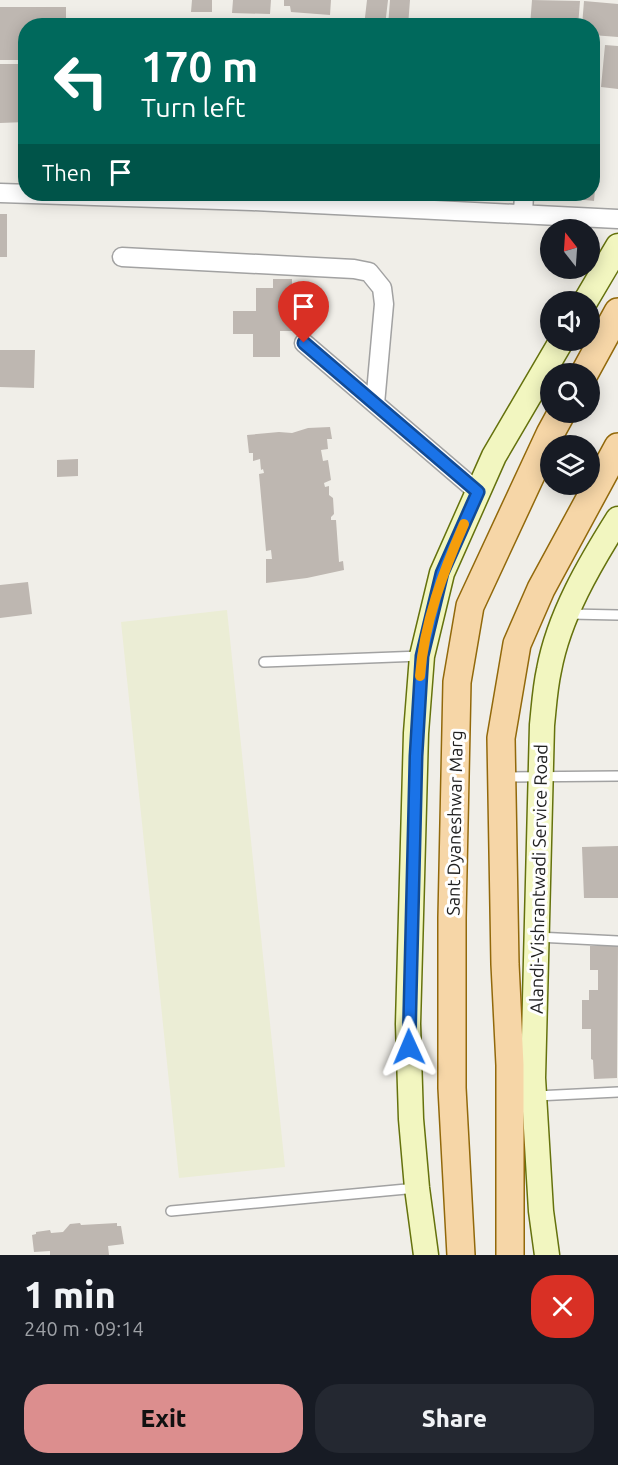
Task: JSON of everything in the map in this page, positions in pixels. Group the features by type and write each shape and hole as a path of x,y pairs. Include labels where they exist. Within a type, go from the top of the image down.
{"main road":[{"path":"590,363 618,312"},
{"name":"Sant Dyaneshwar Marg","path":"461,1255 452,1088 452,918 458,682 470,606 556,423"},
{"path":"510,1255 510,1065 505,964 501,738 517,644 540,589 618,447"}],"street":[{"path":"0,194 18,194"},
{"path":"252,201 420,201 523,214 618,219"},
{"path":"523,214 524,201"},
{"path":"591,291 618,246"},
{"path":"122,257 354,269 369,272 382,288 384,304 375,404"},
{"path":"304,343 478,492"},
{"path":"426,1255 411,1119 408,1024 416,745 422,656 442,573 494,456 556,351"},
{"name":"Alandi-Vishrantwadi Service Road","path":"547,1255 534,1096 542,725 549,669 561,626 579,587 618,519"}],"lane":[{"path":"567,614 618,615"},
{"path":"264,662 422,656"},
{"path":"502,777 618,776"},
{"path":"537,937 618,941"},
{"path":"534,1096 618,1092"},
{"path":"171,1211 417,1188"}],"green space":[{"path":"227,610 285,1167 179,1178 121,622"}],"building":[{"path":"192,0 212,0 212,12 191,12"},
{"path":"233,0 271,0 270,14 232,13"},
{"path":"284,0 331,0 330,15 291,12 290,6 284,6"},
{"path":"367,0 388,0 386,18 365,18"},
{"path":"390,0 410,0 409,18 389,18"},
{"path":"532,0 580,1 579,18 531,18"},
{"path":"584,1 618,4 618,37 600,36 600,18 583,18"},
{"path":"0,7 66,7 66,18 18,18 18,60 0,60"},
{"path":"605,45 618,46 618,89 601,87"},
{"path":"0,64 18,64 18,122 0,123"},
{"path":"0,214 7,214 7,257 0,257"},
{"path":"273,279 292,279 292,299 285,299 285,313 301,313 301,331 280,331 280,357 253,357 253,334 233,334 233,311 256,311 256,288 273,288"},
{"path":"0,350 35,350 34,388 0,387"},
{"path":"330,427 332,439 327,439 328,449 321,450 323,461 328,460 331,480 324,483 325,487 329,486 329,495 333,498 334,514 331,520 336,520 339,562 343,561 344,570 307,578 266,583 266,559 272,559 271,550 266,551 259,474 264,473 263,469 261,470 260,459 253,461 253,453 249,453 247,435 292,433 308,428"},
{"path":"78,459 78,476 57,477 57,460"},
{"path":"28,582 32,614 0,618 0,585"},
{"path":"618,846 618,898 584,898 582,847"},
{"path":"590,946 618,946 617,1078 594,1079 591,1029 582,1029 582,1000 589,1000 589,990 598,990 598,970 590,970"},
{"path":"80,1223 81,1225 117,1223 117,1226 121,1226 124,1244 108,1246 109,1255 50,1255 50,1251 34,1252 32,1235 36,1232 50,1230 51,1233 63,1232 70,1224"}],"slow traffic":[{"path":"420,676 422,656 442,573 464,524"}],"route":[{"path":"304,343 478,492 442,573 422,656 416,733 409,1047"}]}
